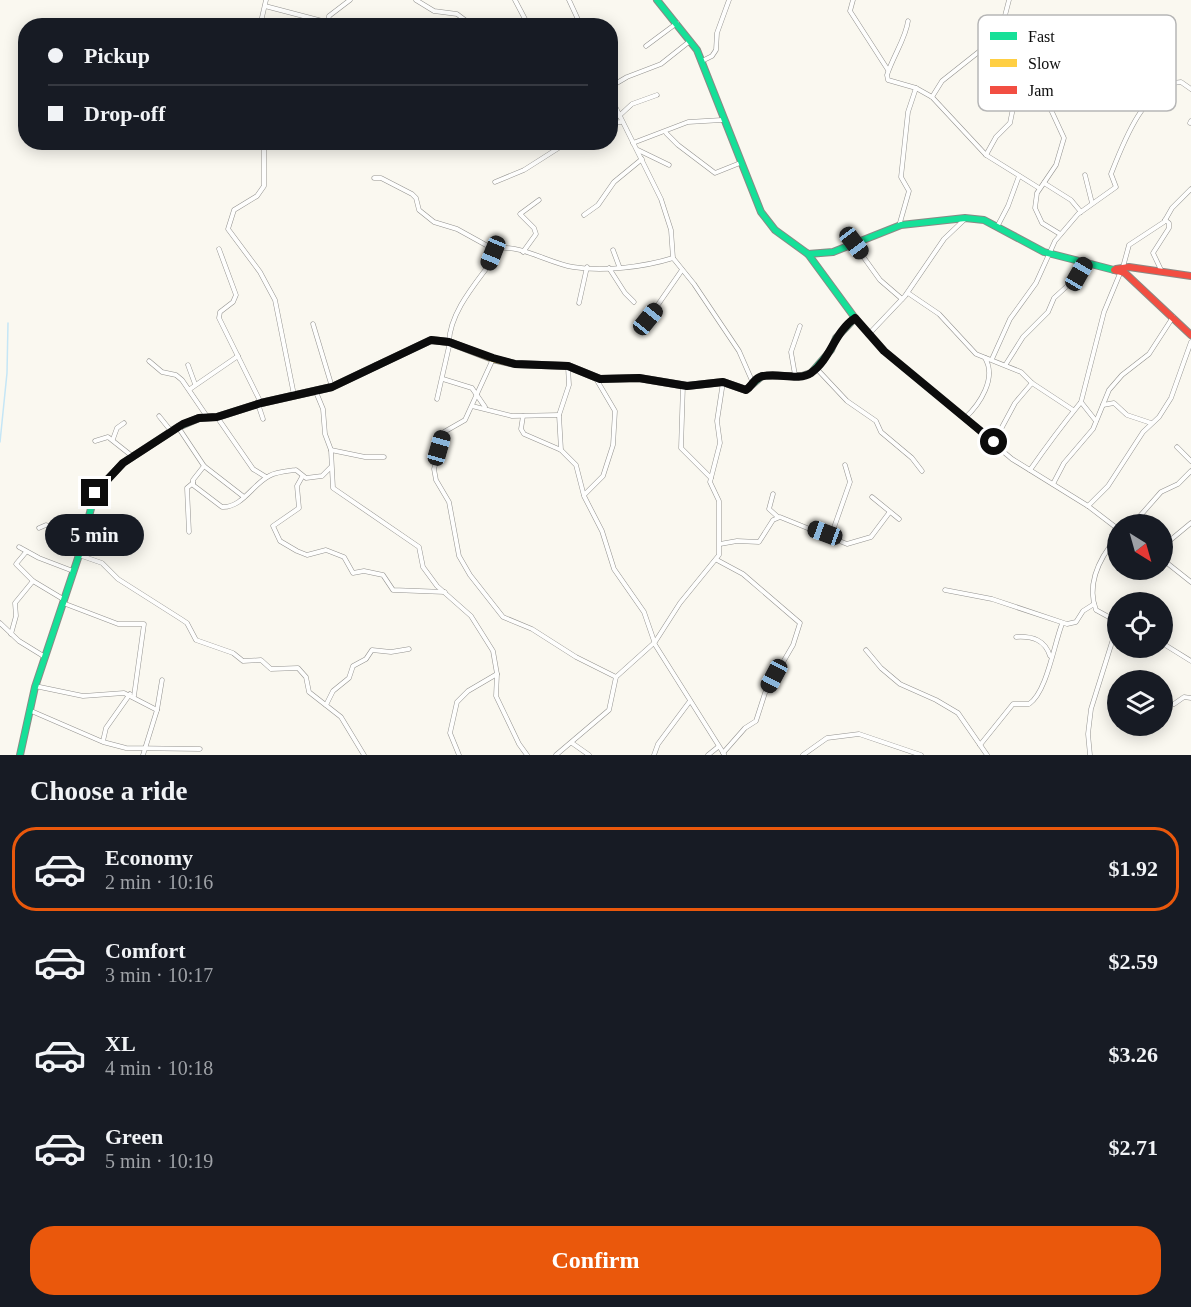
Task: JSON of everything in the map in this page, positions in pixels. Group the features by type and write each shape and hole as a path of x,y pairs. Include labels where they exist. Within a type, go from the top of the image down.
{"street":[{"path":"262,18 266,0"},
{"path":"328,18 350,0"},
{"path":"416,0 434,11 457,14 462,18"},
{"path":"515,0 524,18"},
{"path":"569,0 577,18"},
{"path":"657,0 691,41 701,61 722,120 767,221 808,254 868,335 1012,459 1088,506 1107,521"},
{"path":"701,61 715,54 717,33 729,0"},
{"path":"854,0 850,11 889,71"},
{"path":"1005,15 1009,0"},
{"path":"265,6 306,18"},
{"path":"908,21 907,32 898,45 889,71 890,82 916,88 932,97 986,155 1039,188"},
{"path":"646,46 678,23"},
{"path":"618,82 661,63 691,41"},
{"path":"932,97 942,81 978,52"},
{"path":"1176,83 1182,82 1191,89"},
{"path":"899,226 909,191 901,177 908,112 916,88"},
{"path":"657,95 632,104 619,116 638,150 666,214 673,258 739,351 753,383"},
{"path":"986,155 996,137 1010,123 1012,111"},
{"path":"1052,111 1064,138 1056,165 1039,188 1036,197 1036,213 1045,225 1060,234"},
{"path":"992,359 1010,319 1036,283 1060,234 1081,212 1092,203 1101,200 1116,187 1111,174 1120,149 1143,111"},
{"path":"633,142 688,122 722,120"},
{"path":"618,122 622,122"},
{"path":"665,132 678,146 715,173 740,163"},
{"path":"264,150 264,186 257,196 234,210 228,229 265,280 275,300 294,395"},
{"path":"495,182 525,170 556,150"},
{"path":"638,150 669,165"},
{"path":"584,215 598,205 614,182 642,159"},
{"path":"1085,175 1092,203"},
{"path":"996,227 1008,206 1019,176"},
{"path":"374,178 381,178 414,196 419,210 434,222 456,229 495,250 506,248 573,267 609,268 656,264 673,258"},
{"path":"1044,183 1071,200 1081,212"},
{"path":"1030,470 1081,402 1104,312 1129,245 1165,220 1172,208 1191,189"},
{"path":"523,252 536,234 534,228 520,214 539,200"},
{"path":"868,335 908,293 944,239 965,218"},
{"path":"808,254 833,252 899,226 965,218 984,220 1029,246 1049,254 1120,269 1191,276"},
{"path":"1162,272 1153,254 1169,228 1169,223 1165,220"},
{"path":"854,243 880,280 902,299"},
{"path":"219,249 236,295 219,316 260,403 263,418"},
{"path":"437,399 449,342 458,313 495,250"},
{"path":"613,250 619,266"},
{"path":"1006,364 1023,337 1048,312 1054,298 1077,277 1086,263"},
{"path":"579,303 587,267"},
{"path":"609,268 625,293 634,302"},
{"path":"1120,269 1191,335"},
{"path":"648,319 682,270"},
{"path":"908,293 934,310 976,354 1006,364 1023,373 1032,383 1073,410"},
{"path":"1053,484 1064,463 1097,421 1109,390 1122,375 1149,354 1174,317"},
{"path":"20,755 35,686 79,556 95,493 118,466 178,427 199,418 217,417 260,403 332,387 427,341 449,342 515,364 568,366 595,377 639,378 683,385 723,382 746,390 762,376 805,376 816,368 831,350 836,338 855,318"},
{"path":"313,324 332,387"},
{"path":"795,375 791,352 800,326"},
{"path":"1088,506 1108,486 1138,437 1159,417 1171,398 1191,342"},
{"path":"233,359 235,347"},
{"path":"190,390 195,384 238,356"},
{"path":"965,418 978,406 986,390 988,365 985,357"},
{"path":"493,358 472,406 462,422 444,432 434,465 436,480 449,502 459,556 504,617 532,629 576,657 616,677"},
{"path":"149,361 162,372 179,376 208,418"},
{"path":"188,365 195,384"},
{"path":"561,450 559,414 569,385 568,366"},
{"path":"816,368 847,401 876,421 880,431 911,456 922,471"},
{"path":"584,496 603,476 613,445 614,407 595,377"},
{"path":"443,379 464,385 477,393 484,407"},
{"path":"556,755 609,710 614,699 616,677 654,642 680,603 717,560 720,544 719,501 711,484 711,478 720,443 717,421 723,382"},
{"path":"994,442 1015,403 1032,383"},
{"path":"683,385 680,446 711,478"},
{"path":"316,392 323,409 325,434 331,450 335,490 419,548 423,567 471,616 493,651 497,674 496,696 519,744 527,755"},
{"path":"1081,402 1097,421"},
{"path":"1102,406 1114,403 1127,415 1152,423"},
{"path":"472,406 523,416 559,414"},
{"path":"159,416 171,431"},
{"path":"523,416 522,433 561,450 576,465 584,496 602,531 618,577 644,612 654,642 723,754 745,728 756,721 765,693 795,641 800,623 743,574 717,560"},
{"path":"217,417 255,472 266,477"},
{"path":"113,440 117,428 124,423"},
{"path":"178,427 204,466 244,497"},
{"path":"95,441 105,436 132,456"},
{"path":"1177,447 1191,461"},
{"path":"331,450 365,457 384,457"},
{"path":"831,536 850,482 845,465"},
{"path":"189,532 187,489 204,466"},
{"path":"302,477 322,476 332,466"},
{"path":"193,483 199,491 222,507 227,507 244,497 266,477 296,470 302,477"},
{"path":"1142,514 1161,492 1178,484 1191,471"},
{"path":"302,477 297,486 299,508 273,526 280,541 303,554 326,550 344,557 353,573 364,571 383,575 388,586 393,590 445,592"},
{"path":"773,494 769,508 778,517 831,536 840,543 866,540 875,533 889,513"},
{"path":"872,497 899,519"},
{"path":"720,544 737,541 759,542 773,520 778,517"},
{"path":"1173,538 1191,523"},
{"path":"39,528 46,525 53,528 79,556 102,563 118,579 181,619 196,640 233,653 243,661 261,660 271,669 298,668 306,677 309,692 345,723 364,755"},
{"path":"19,547 73,571"},
{"path":"27,552 16,564 33,581 63,601 118,624 144,624 132,695 106,728 103,742"},
{"path":"1107,554 1094,575 1094,604 1099,612 1107,617"},
{"path":"1173,568 1191,582"},
{"path":"11,634 16,616 15,603 33,581"},
{"path":"945,590 999,601 1062,624 1076,622 1083,611 1094,604"},
{"path":"0,622 11,634 46,658"},
{"path":"980,745 1013,704 1033,701 1044,682 1050,656 1062,624"},
{"path":"1016,637 1028,637 1044,643 1050,656"},
{"path":"326,705 333,691 349,678 351,668 366,659 372,650 391,652 409,649"},
{"path":"866,650 881,668 900,684 954,710 987,755"},
{"path":"1173,650 1191,661"},
{"path":"1090,755 1088,734 1091,709 1107,658"},
{"path":"459,755 450,733 458,702 468,691 497,674"},
{"path":"143,752 157,710 162,680"},
{"path":"35,686 83,696 108,692 132,695 157,710"},
{"path":"1174,704 1184,697 1191,698"},
{"path":"654,755 658,744 690,701"},
{"path":"29,710 103,742 143,752 160,747 200,748"},
{"path":"803,755 827,738 859,734 921,755"},
{"path":"572,743 589,755"},
{"path":"708,755 718,747"}],"waterway":[{"path":"0,442 7,373 8,323"}],"traffic: fast":[{"path":"657,0 697,50 761,212 775,230 808,254 833,252 901,225 965,218 984,220 1044,252 1114,270"},
{"path":"714,383 723,382 746,390 762,376 802,376 811,373 831,350 836,338 855,318 808,254"},
{"path":"20,755 35,687 79,555 95,493 123,463 178,427 199,418 217,417 261,403 332,387 376,366"}],"traffic: slow":[{"path":"376,366 431,340 449,342 493,359 515,364 568,366 600,379 639,378 687,386 714,383"}],"traffic: jam":[{"path":"1116,269 1129,267 1191,276"},
{"path":"1114,270 1125,273 1191,335"}],"route":[{"path":"95,493 123,463 183,424 199,418 213,418 261,403 316,392 345,383 431,340 449,342 515,364 568,366 600,379 628,377 687,386 723,382 746,390 762,376 808,375 822,362 836,338 855,318 884,351 994,442"}]}
